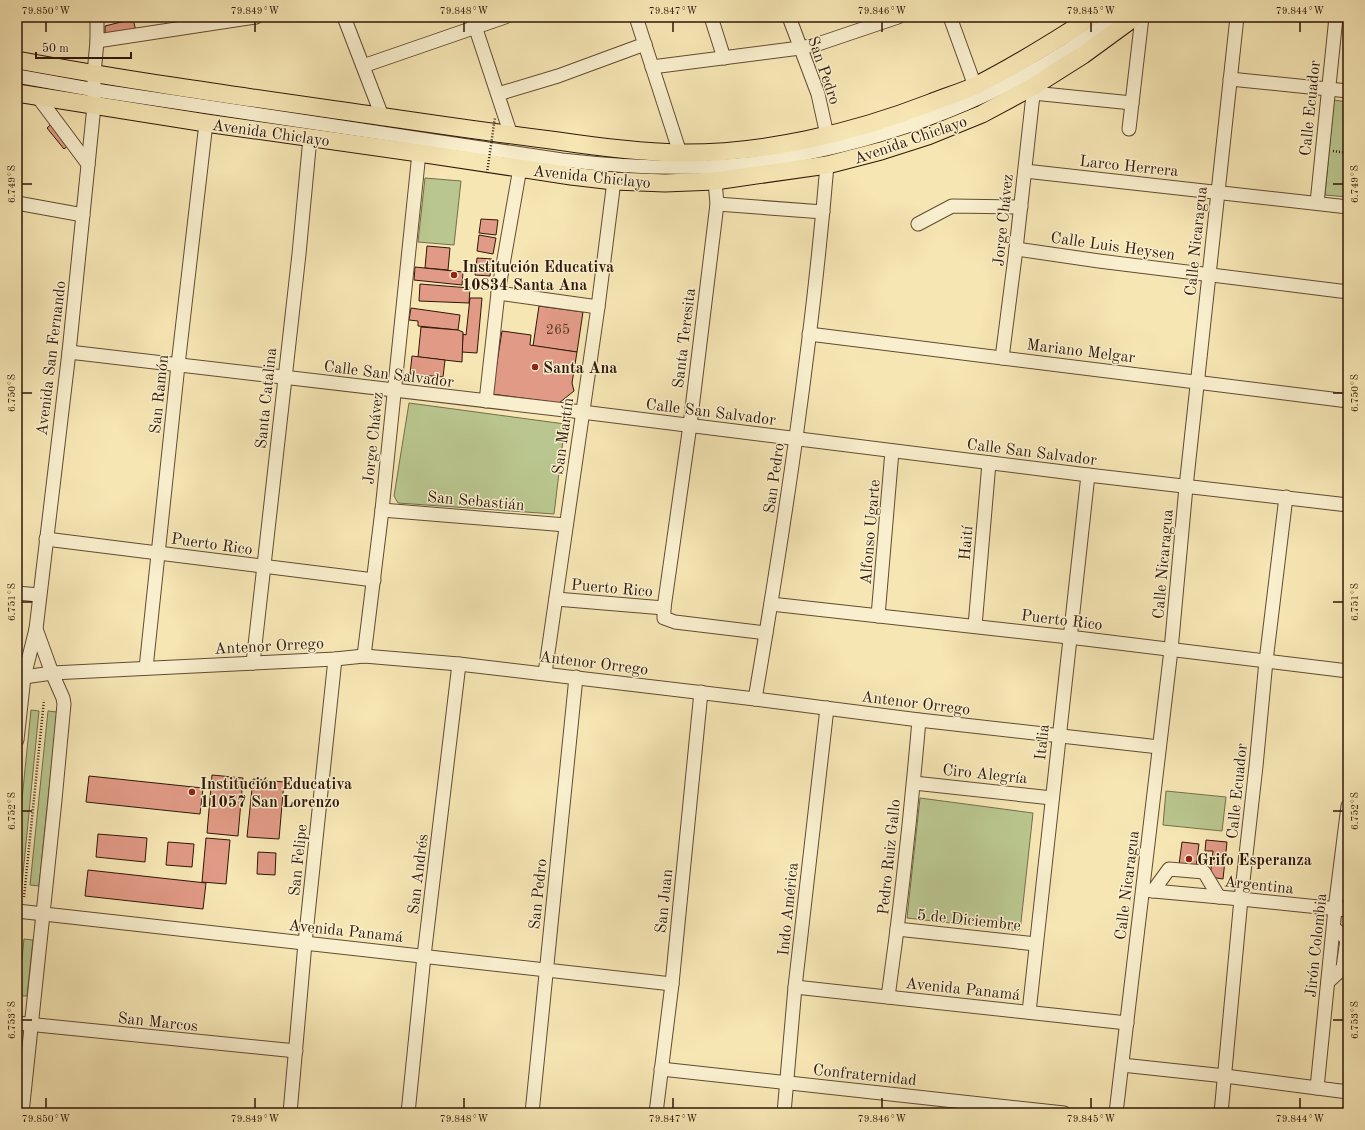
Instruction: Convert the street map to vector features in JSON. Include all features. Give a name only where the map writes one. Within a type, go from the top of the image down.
[{"type":"main road","name":"Avenida Chiclayo","points":[[17,93],[38,97],[94,90],[382,116],[625,150],[680,153],[724,152],[770,146],[827,135],[870,124],[912,110],[975,86],[1092,17]]},
{"type":"main road","name":"Avenida Chiclayo","points":[[17,60],[94,90],[206,124],[419,152],[571,176],[665,183],[715,181],[827,165],[881,151],[928,136],[982,114],[1034,89],[1083,56],[1135,17]]},
{"type":"street","name":"Avenida San Fernando","points":[[17,740],[24,676],[36,629],[69,352],[88,164],[97,41],[97,17]]},
{"type":"street","points":[[97,41],[228,19],[256,17]]},
{"type":"street","points":[[344,17],[382,116]]},
{"type":"street","points":[[363,66],[474,22],[505,17]]},
{"type":"street","points":[[636,17],[680,153]]},
{"type":"street","points":[[711,17],[724,58]]},
{"type":"street","name":"San Pedro","points":[[789,17],[818,94],[827,135]]},
{"type":"street","points":[[652,67],[800,48],[825,42],[898,17]]},
{"type":"street","points":[[950,17],[975,86]]},
{"type":"street","name":"Avenida Chiclayo","points":[[17,76],[94,90],[600,165],[636,168],[672,168],[739,165],[828,149],[909,126],[997,90],[1066,50],[1099,29],[1114,17]]},
{"type":"street","points":[[1129,129],[1142,17]]},
{"type":"street","name":"Calle Nicaragua","points":[[1116,1113],[1127,1023],[1148,891],[1159,747],[1171,650],[1186,487],[1237,17]]},
{"type":"street","name":"Calle Ecuador","points":[[1317,203],[1336,17]]},
{"type":"street","points":[[474,22],[511,135]]},
{"type":"street","points":[[498,94],[558,76],[645,44]]},
{"type":"street","points":[[1230,78],[1348,90]]},
{"type":"street","points":[[1034,89],[1132,103]]},
{"type":"street","name":"Jorge Chávez","points":[[1002,358],[1034,89]]},
{"type":"street","points":[[38,97],[88,164]]},
{"type":"street","name":"San Ramón","points":[[146,668],[178,365],[206,124]]},
{"type":"street","name":"Santa Catalina","points":[[254,663],[284,378],[299,254],[310,138]]},
{"type":"street","name":"Jorge Chávez","points":[[364,656],[382,510],[419,152]]},
{"type":"street","name":"San Pedro","points":[[755,699],[796,439],[810,334],[827,165]]},
{"type":"street","points":[[486,401],[498,293],[520,168]]},
{"type":"street","name":"Larco Herrera","points":[[1025,171],[1348,207]]},
{"type":"street","name":"San Martín","points":[[546,673],[598,307],[614,180]]},
{"type":"street","name":"Santa Teresita","points":[[664,613],[690,425],[717,204],[715,181]]},
{"type":"street","points":[[17,203],[83,215]]},
{"type":"street","points":[[717,204],[823,212]]},
{"type":"street","points":[[918,224],[952,206],[1021,207]]},
{"type":"street","name":"Calle Luis Heysen","points":[[1016,249],[1099,261],[1348,292]]},
{"type":"street","points":[[498,293],[598,307]]},
{"type":"street","name":"Mariano Melgar","points":[[810,334],[1348,401]]},
{"type":"street","name":"Calle San Salvador","points":[[69,352],[690,425],[1186,487],[1348,505]]},
{"type":"street","name":"Alfonso Ugarte","points":[[878,616],[892,450]]},
{"type":"street","name":"Haití","points":[[975,626],[990,463]]},
{"type":"street","name":"Italia","points":[[1029,1012],[1058,736],[1088,475]]},
{"type":"street","name":"Calle Ecuador","points":[[1221,1113],[1241,899],[1266,662],[1286,497]]},
{"type":"street","name":"San Sebastián","points":[[382,510],[566,525]]},
{"type":"street","name":"Puerto Rico","points":[[46,539],[374,580]]},
{"type":"street","points":[[17,593],[39,595]]},
{"type":"street","name":"Puerto Rico","points":[[556,599],[664,613],[676,622],[766,633]]},
{"type":"street","name":"Puerto Rico","points":[[771,604],[975,626],[1348,671]]},
{"type":"street","points":[[22,1113],[63,717],[63,698],[36,629]]},
{"type":"street","name":"Antenor Orrego","points":[[24,676],[52,673],[335,659],[364,656],[546,673],[919,720],[1159,747]]},
{"type":"street","name":"San Felipe","points":[[290,1113],[305,943],[335,659]]},
{"type":"street","name":"San Andrés","points":[[408,1113],[424,956],[459,664]]},
{"type":"street","name":"San Pedro","points":[[532,1113],[576,677]]},
{"type":"street","name":"San Juan","points":[[656,1113],[672,984],[701,692]]},
{"type":"street","name":"Indo América","points":[[784,1113],[796,987],[827,708]]},
{"type":"street","name":"Pedro Ruiz Gallo","points":[[888,997],[898,929],[914,783],[919,720]]},
{"type":"street","name":"Ciro Alegría","points":[[914,783],[1052,798]]},
{"type":"street","name":"Jirón Colombia","points":[[1317,1088],[1334,928],[1342,909],[1348,806]]},
{"type":"street","points":[[1148,891],[1169,869],[1204,872],[1219,897]]},
{"type":"street","name":"Argentina","points":[[1148,891],[1342,909]]},
{"type":"street","name":"Avenida Panamá","points":[[17,911],[672,984]]},
{"type":"street","name":"5 de Diciembre","points":[[898,929],[1036,944]]},
{"type":"street","name":"Avenida Panamá","points":[[796,987],[1127,1023]]},
{"type":"street","name":"San Marcos","points":[[17,1023],[296,1052]]},
{"type":"street","points":[[1122,1065],[1225,1076],[1348,1092]]},
{"type":"street","name":"Confraternidad","points":[[662,1070],[1064,1113]]},
{"type":"path","points":[[487,173],[495,117]]},
{"type":"path","points":[[1332,151],[1348,153]]},
{"type":"path","points":[[24,897],[44,700]]},
{"type":"path","points":[[17,964],[21,928]]},
{"type":"green space","points":[[1334,100],[1348,102],[1348,197],[1325,195]]},
{"type":"green space","points":[[425,178],[461,181],[454,245],[418,242]]},
{"type":"green space","points":[[409,403],[565,424],[554,514],[398,503],[394,496]]},
{"type":"green space","points":[[31,710],[39,711],[22,884],[17,883],[17,849]]},
{"type":"green space","points":[[48,711],[57,712],[39,886],[30,885]]},
{"type":"green space","points":[[1166,791],[1226,797],[1222,831],[1163,825]]},
{"type":"green space","points":[[920,798],[1033,813],[1020,931],[907,918]]},
{"type":"green space","points":[[24,939],[33,940],[27,996],[18,996]]},
{"type":"building","points":[[133,19],[136,31],[105,36],[105,26]]},
{"type":"building","points":[[57,119],[74,141],[64,149],[47,128]]},
{"type":"building","points":[[481,219],[498,220],[496,235],[479,233]]},
{"type":"building","points":[[479,235],[496,238],[493,254],[477,251]]},
{"type":"building","points":[[427,246],[450,248],[448,270],[425,268]]},
{"type":"building","points":[[477,258],[492,259],[490,276],[475,275]]},
{"type":"building","points":[[415,267],[463,272],[462,285],[414,280]]},
{"type":"building","points":[[420,284],[470,288],[469,303],[419,301]]},
{"type":"building","points":[[470,298],[482,298],[477,353],[462,352],[463,334],[466,335]]},
{"type":"building","name":"Santa Ana","points":[[539,306],[583,312],[577,352],[533,346]]},
{"type":"building","points":[[411,308],[460,315],[458,330],[418,326],[418,321],[409,320]]},
{"type":"building","points":[[421,327],[458,330],[463,332],[462,362],[418,357]]},
{"type":"building","name":"Santa Ana","points":[[502,331],[531,335],[530,345],[577,352],[572,383],[574,391],[559,403],[492,394]]},
{"type":"building","points":[[412,356],[445,360],[443,377],[410,374]]},
{"type":"building","points":[[212,775],[243,778],[238,836],[207,833]]},
{"type":"building","points":[[89,776],[203,788],[200,814],[86,802]]},
{"type":"building","points":[[253,779],[284,782],[279,839],[247,837]]},
{"type":"building","points":[[98,834],[147,838],[145,862],[96,857]]},
{"type":"building","points":[[206,838],[230,840],[226,884],[202,882]]},
{"type":"building","points":[[1206,840],[1227,842],[1223,879],[1210,877],[1213,851],[1205,851]]},
{"type":"building","points":[[168,842],[194,844],[192,867],[166,865]]},
{"type":"building","points":[[1182,842],[1199,844],[1195,874],[1178,872]]},
{"type":"building","points":[[258,852],[276,853],[275,875],[257,874]]},
{"type":"building","points":[[88,870],[206,883],[203,909],[85,896]]},
{"type":"place","name":"Institución Educativa 10834 Santa Ana","points":[[454,275]]},
{"type":"place","name":"Santa Ana","points":[[535,367]]},
{"type":"place","name":"Institución Educativa 11057 San Lorenzo","points":[[192,792]]},
{"type":"place","name":"Grifo Esperanza","points":[[1189,859]]}]
